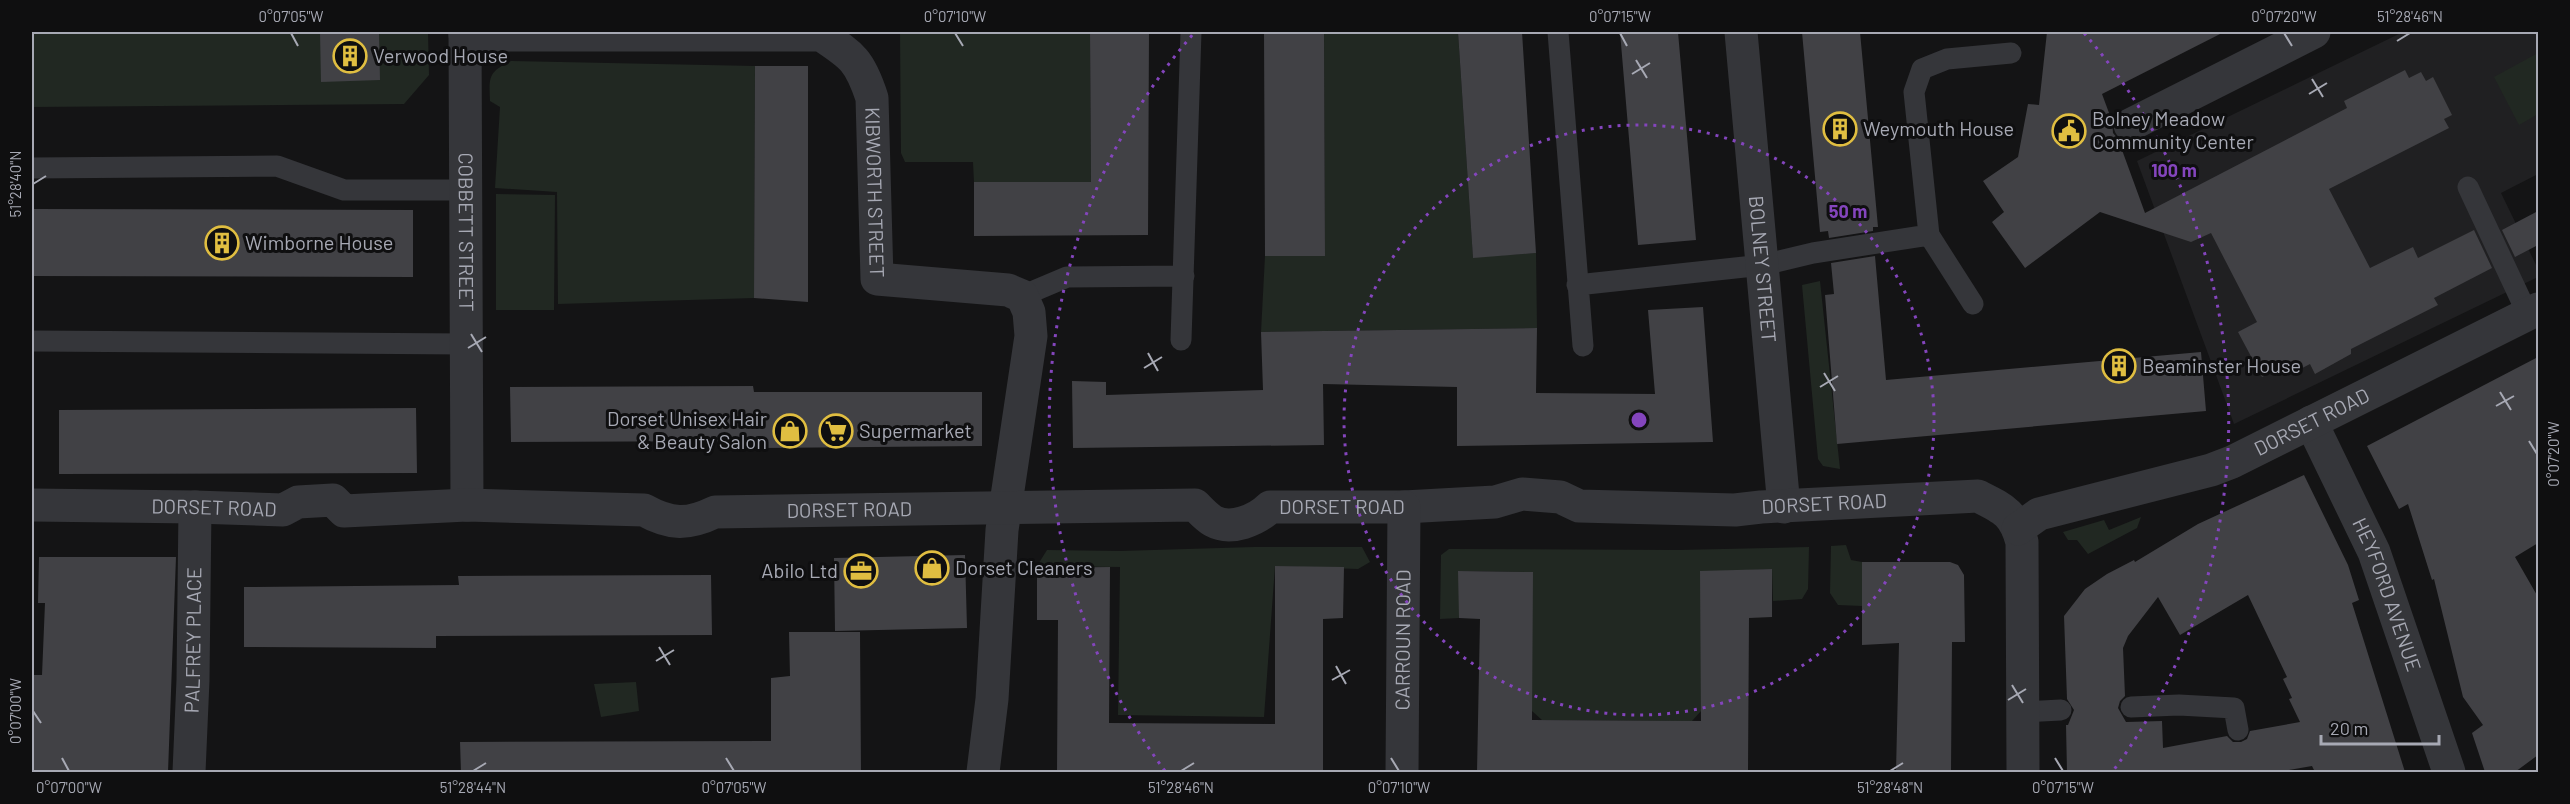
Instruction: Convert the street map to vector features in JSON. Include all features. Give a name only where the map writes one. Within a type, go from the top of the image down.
[{"type":"street","name":"BOLNEY STREET","points":[[1741,32],[1784,507]]},
{"type":"street","points":[[2130,125],[2314,32]]},
{"type":"street","name":"COBBETT STREET","points":[[465,33],[467,505]]},
{"type":"street","name":"KIBWORTH STREET","points":[[465,33],[821,35],[851,54],[864,73],[872,98],[877,279],[1008,290],[1022,296]]},
{"type":"street","points":[[983,772],[992,699],[1002,530],[1031,336],[1029,312],[1022,296]]},
{"type":"street","name":"DORSET ROAD","points":[[32,506],[283,510],[298,502],[333,500],[344,511],[467,505],[644,510],[658,518],[673,522],[697,521],[715,512],[1195,505],[1214,522],[1247,523],[1270,507],[1404,507],[1495,502],[1521,494],[1560,497],[1579,506],[1735,510],[1978,496],[2006,510],[2018,529],[2039,514],[2211,470],[2232,462],[2533,312]]},
{"type":"street","name":"HEYFORD AVENUE","points":[[2311,422],[2374,552],[2449,772]]},
{"type":"street","name":"PALFREY PLACE","points":[[189,772],[193,680],[195,507]]},
{"type":"street","name":"CARROUN ROAD","points":[[1402,772],[1404,507]]},
{"type":"street","points":[[2018,529],[2023,555],[2023,772]]},
{"type":"lane","points":[[1181,340],[1191,32]]},
{"type":"lane","points":[[1558,32],[1583,346]]},
{"type":"lane","points":[[1973,304],[1929,235],[1914,92],[1922,69],[1947,59],[2011,54]]},
{"type":"lane","points":[[32,168],[277,166],[344,190],[466,190]]},
{"type":"lane","points":[[2468,187],[2533,312]]},
{"type":"lane","points":[[1577,285],[1763,265],[1813,253],[1929,235]]},
{"type":"lane","points":[[1022,296],[1067,277],[1184,276]]},
{"type":"lane","points":[[32,341],[466,345]]},
{"type":"lane","points":[[2131,707],[2179,705],[2234,708],[2238,730]]},
{"type":"lane","points":[[2022,711],[2061,710]]},
{"type":"shaded area","points":[[32,32],[428,32],[429,75],[404,104],[32,107]]},
{"type":"shaded area","points":[[900,32],[1090,32],[1091,182],[974,182],[973,162],[905,162],[901,153]]},
{"type":"shaded area","points":[[1324,32],[1458,32],[1473,257],[1536,253],[1537,328],[1261,332],[1265,256],[1325,256]]},
{"type":"shaded area","points":[[2403,32],[2538,32],[2538,174],[2501,193],[2538,269],[2538,277],[2234,424],[2137,161]]},
{"type":"shaded area","points":[[2538,53],[2538,114],[2519,125],[2494,77]]},
{"type":"shaded area","points":[[511,61],[755,66],[754,298],[558,304],[557,192],[495,188],[500,107],[490,101],[490,81],[494,72]]},
{"type":"shaded area","points":[[496,194],[555,195],[554,310],[496,310]]},
{"type":"shaded area","points":[[1820,281],[1840,469],[1823,466],[1818,459],[1802,285]]},
{"type":"shaded area","points":[[2141,517],[2137,528],[2088,554],[2077,540],[2068,540],[2063,532],[2104,520],[2109,530]]},
{"type":"shaded area","points":[[1846,545],[1851,560],[1862,562],[1862,606],[1838,605],[1830,593],[1831,546]]},
{"type":"shaded area","points":[[1362,547],[1370,562],[1358,569],[1275,566],[1264,717],[1118,715],[1120,567],[1037,566],[1047,550],[1120,551]]},
{"type":"shaded area","points":[[1809,547],[1808,589],[1802,599],[1773,601],[1772,569],[1701,572],[1701,711],[1692,721],[1542,720],[1532,711],[1532,572],[1459,571],[1459,618],[1440,619],[1441,555],[1449,549],[1679,550]]},
{"type":"shaded area","points":[[636,682],[639,711],[601,717],[594,684]]},
{"type":"building","name":"Verwood House","points":[[320,32],[379,32],[380,80],[321,82]]},
{"type":"building","points":[[1090,32],[1149,32],[1148,235],[974,236],[974,182],[1091,182]]},
{"type":"building","points":[[1264,32],[1324,32],[1325,256],[1265,256]]},
{"type":"building","points":[[1458,32],[1522,32],[1536,253],[1473,258]]},
{"type":"building","points":[[1620,32],[1678,32],[1696,240],[1638,245]]},
{"type":"building","name":"Weymouth House","points":[[1802,32],[1860,32],[1878,227],[1873,227],[1873,231],[1829,238],[1828,231],[1820,232]]},
{"type":"building","points":[[2047,32],[2224,32],[2102,94],[2112,121],[2113,133],[2118,139],[2145,213],[2347,108],[2344,101],[2405,70],[2409,78],[2421,72],[2426,81],[2433,77],[2452,115],[2444,119],[2449,128],[2329,189],[2370,268],[2413,247],[2418,258],[2474,230],[2492,268],[2434,298],[2438,305],[2351,349],[2351,354],[2315,374],[2310,364],[2287,376],[2282,367],[2262,377],[2238,332],[2257,322],[2211,233],[2191,242],[2100,212],[2025,268],[1992,222],[2004,212],[1983,181],[2018,157],[2028,104],[2039,105]]},
{"type":"building","points":[[755,66],[808,66],[808,302],[754,298]]},
{"type":"building","name":"Wimborne House","points":[[32,209],[413,210],[413,277],[32,276]]},
{"type":"building","points":[[2538,211],[2538,245],[2515,257],[2502,230]]},
{"type":"building","name":"Beaminster House","points":[[1875,256],[1886,380],[2201,352],[2206,411],[1837,444],[1825,295],[1834,294],[1831,263]]},
{"type":"building","points":[[1703,307],[1713,442],[1457,446],[1457,387],[1323,384],[1324,445],[1073,448],[1072,381],[1106,382],[1106,395],[1263,390],[1261,332],[1537,328],[1536,393],[1655,394],[1648,310]]},
{"type":"building","points":[[2538,357],[2538,543],[2515,557],[2538,597],[2538,755],[2515,772],[2485,772],[2472,733],[2483,725],[2463,697],[2434,579],[2432,580],[2408,504],[2399,509],[2367,446]]},
{"type":"building","points":[[753,386],[754,392],[982,392],[982,446],[754,448],[754,441],[511,442],[510,387]]},
{"type":"building","points":[[416,408],[417,473],[59,474],[59,410]]},
{"type":"building","points":[[2304,475],[2348,565],[2359,600],[2352,603],[2405,772],[2315,772],[2312,766],[2278,772],[2067,772],[2066,725],[2074,710],[2067,699],[2064,616],[2085,589],[2107,574],[2134,560],[2135,562],[2198,524]],"holes":[[[2248,595],[2287,677],[2283,679],[2300,722],[2250,731],[2247,739],[2241,742],[2233,742],[2227,736],[2163,748],[2162,721],[2126,722],[2118,708],[2125,696],[2123,648],[2128,636],[2158,597],[2180,635]]]},
{"type":"building","points":[[965,555],[967,628],[835,631],[834,558]]},
{"type":"building","points":[[39,557],[176,557],[168,772],[32,772],[32,675],[42,675],[45,603],[38,603]]},
{"type":"building","points":[[1862,562],[1950,562],[1958,565],[1964,575],[1965,642],[1952,642],[1951,772],[1896,772],[1899,643],[1862,645]]},
{"type":"building","points":[[1275,566],[1344,567],[1343,618],[1323,619],[1323,772],[1057,772],[1058,620],[1037,620],[1037,568],[1110,567],[1109,723],[1275,724]]},
{"type":"building","points":[[1772,569],[1772,617],[1749,618],[1748,771],[1477,772],[1480,619],[1459,618],[1458,571],[1533,572],[1532,720],[1701,721],[1700,571]]},
{"type":"building","points":[[711,575],[712,635],[436,636],[436,648],[244,647],[244,587],[459,585],[458,576]]},
{"type":"building","points":[[789,632],[860,632],[861,772],[461,772],[460,742],[771,741],[771,678],[790,676]]},
{"type":"place","name":"Verwood House","points":[[350,56]]},
{"type":"place","name":"Weymouth House","points":[[1840,129]]},
{"type":"place","name":"Bolney Meadow Community Center","points":[[2069,131]]},
{"type":"place","name":"Wimborne House","points":[[222,243]]},
{"type":"place","name":"Beaminster House","points":[[2119,366]]},
{"type":"place","name":"Dorset Unisex Hair & Beauty Salon","points":[[790,431]]},
{"type":"place","name":"Supermarket","points":[[836,431]]},
{"type":"place","name":"Dorset Cleaners","points":[[932,568]]},
{"type":"place","name":"Abilo Ltd","points":[[861,571]]}]
